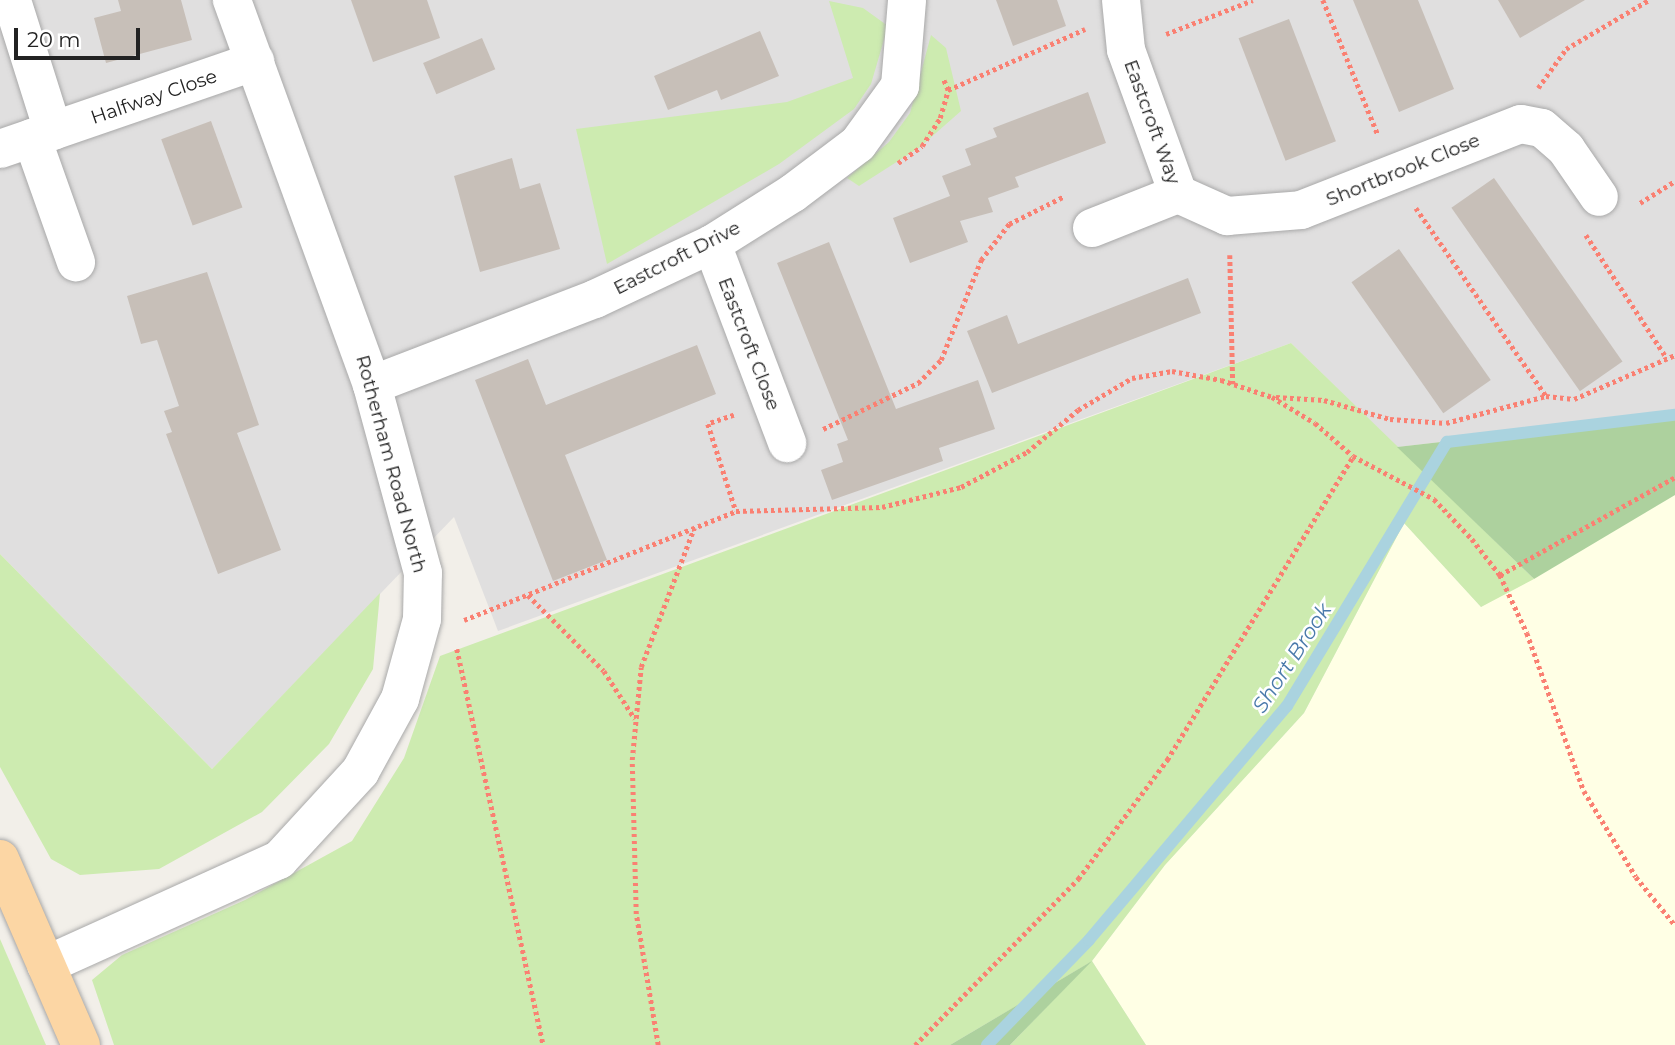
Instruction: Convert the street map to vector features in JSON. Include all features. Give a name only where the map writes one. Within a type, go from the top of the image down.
[{"type":"main road","points":[[0,859],[81,1045]]},
{"type":"street","name":"Rotherham Road North","points":[[46,965],[279,860],[360,772],[400,699],[437,622],[372,385],[232,0]]},
{"type":"street","name":"Eastcroft Drive","points":[[372,385],[595,299],[712,244],[858,144],[900,86],[907,0]]},
{"type":"street","points":[[14,6],[28,139],[76,262]]},
{"type":"street","name":"Eastcroft Way","points":[[1092,228],[1178,194],[1124,22]]},
{"type":"street","name":"Halfway Close","points":[[28,139],[255,61]]},
{"type":"street","name":"Shortbrook Close","points":[[1178,194],[1227,216],[1301,210],[1395,176],[1500,130],[1521,124],[1542,128]]},
{"type":"street","points":[[1542,128],[1566,149],[1599,197]]},
{"type":"street","name":"Eastcroft Close","points":[[712,244],[787,443]]},
{"type":"path","points":[[948,90],[1124,22],[1253,0]]},
{"type":"path","points":[[1323,0],[1395,176],[1546,396]]},
{"type":"path","points":[[1542,128],[1538,81],[1566,49],[1649,0]]},
{"type":"path","points":[[787,443],[875,408],[918,383],[941,360],[981,260],[1009,225],[1077,194],[1092,228]]},
{"type":"path","points":[[1599,197],[1572,214],[1666,356]]},
{"type":"path","points":[[1227,216],[1233,384]]},
{"type":"path","points":[[543,1045],[437,622],[527,594],[736,511],[882,507],[961,487],[1027,452],[1078,410],[1132,378],[1172,371],[1233,384],[1272,397],[1324,400],[1390,419],[1446,423],[1546,396],[1584,395],[1666,356],[1675,355]]},
{"type":"path","points":[[1272,397],[1353,456],[1434,499],[1500,575],[1584,792],[1636,877],[1675,925]]},
{"type":"path","points":[[736,511],[708,424],[772,402]]},
{"type":"path","points":[[915,1045],[1078,879],[1167,760],[1353,456]]},
{"type":"path","points":[[1500,575],[1675,477]]},
{"type":"path","points":[[658,1045],[636,915],[635,719],[640,667],[695,527]]},
{"type":"path","points":[[527,594],[604,671],[635,719]]},
{"type":"shaded area","points":[[0,0],[1675,0],[1675,415],[1397,447],[1291,343],[498,631],[454,517],[212,769],[0,554]]},
{"type":"shaded area","points":[[1675,495],[1675,1045],[1146,1045],[1092,961],[1165,865],[1304,713],[1404,523],[1481,607]]},
{"type":"green space","points":[[829,1],[863,8],[888,26],[871,84],[854,109],[779,164],[607,264],[576,129],[787,102],[853,78]]},
{"type":"green space","points":[[931,35],[946,48],[961,111],[920,147],[859,186],[847,178],[889,142],[910,113]]},
{"type":"green space","points":[[1291,343],[1534,579],[1481,607],[1404,523],[1304,713],[1165,865],[1092,961],[1146,1045],[1010,1045],[1089,963],[950,1045],[114,1045],[92,980],[122,955],[245,900],[352,841],[404,758],[440,656]]},
{"type":"green space","points":[[1675,415],[1675,495],[1534,579],[1397,447]]},
{"type":"green space","points":[[0,554],[212,769],[380,593],[373,669],[329,744],[262,812],[159,869],[80,875],[51,859],[0,767]]},
{"type":"green space","points":[[0,939],[46,1045],[0,1045]]},
{"type":"green space","points":[[1092,961],[1010,1045],[950,1045]]},
{"type":"building","points":[[118,0],[181,0],[192,40],[106,63],[94,18],[121,11]]},
{"type":"building","points":[[351,0],[427,0],[440,38],[373,62]]},
{"type":"building","points":[[996,0],[1057,0],[1066,26],[1013,46]]},
{"type":"building","points":[[1353,0],[1418,0],[1454,89],[1399,112]]},
{"type":"building","points":[[1498,0],[1585,0],[1520,38]]},
{"type":"building","points":[[1289,19],[1336,141],[1286,161],[1239,38]]},
{"type":"building","points":[[760,31],[779,76],[721,100],[717,90],[668,110],[654,76]]},
{"type":"building","points":[[482,38],[495,69],[436,94],[423,63]]},
{"type":"building","points":[[1088,92],[1106,143],[1015,177],[1019,187],[988,198],[993,212],[960,221],[968,242],[910,263],[893,218],[950,196],[942,176],[971,165],[965,149],[997,137],[993,128]]},
{"type":"building","points":[[211,121],[242,207],[193,226],[161,139]]},
{"type":"building","points":[[512,158],[520,189],[540,183],[560,249],[480,272],[454,176]]},
{"type":"building","points":[[1494,178],[1622,361],[1580,391],[1451,208]]},
{"type":"building","points":[[829,242],[896,409],[978,380],[995,429],[939,448],[943,461],[832,500],[821,470],[843,462],[837,444],[848,440],[777,263]]},
{"type":"building","points":[[1399,249],[1491,380],[1443,413],[1351,282]]},
{"type":"building","points":[[207,272],[259,425],[237,433],[281,550],[218,574],[166,434],[172,432],[164,411],[179,406],[157,340],[141,344],[127,296]]},
{"type":"building","points":[[1188,278],[1201,313],[992,393],[967,331],[1007,315],[1018,344]]},
{"type":"building","points":[[697,345],[716,394],[565,455],[607,560],[553,581],[475,380],[528,359],[546,405]]},
{"type":"waterway","name":"Short Brook","points":[[987,1045],[1089,940],[1287,706],[1447,442],[1675,415]]}]
